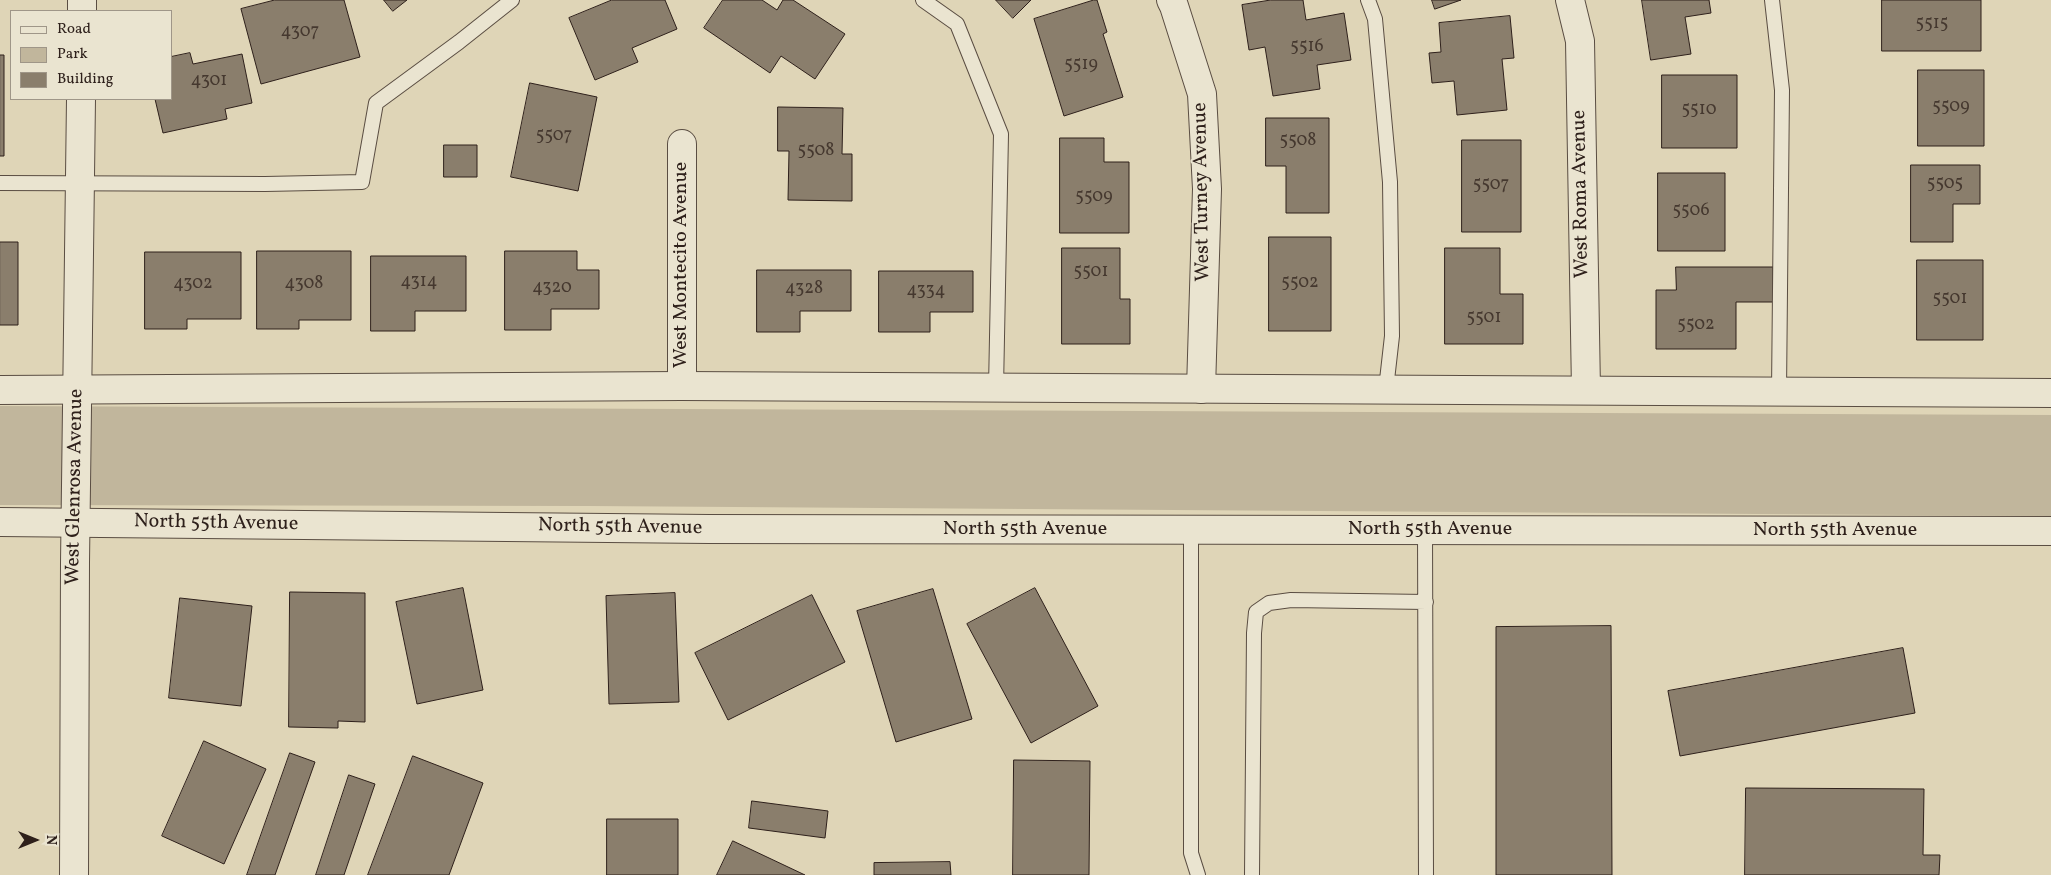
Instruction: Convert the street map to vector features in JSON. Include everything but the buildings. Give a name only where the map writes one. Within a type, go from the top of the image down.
[{"type":"street","name":"West Turney Avenue","points":[[1171,0],[1202,94],[1207,188],[1201,389]]},
{"type":"street","name":"West Roma Avenue","points":[[1570,0],[1580,41],[1586,390]]},
{"type":"street","name":"West Glenrosa Avenue","points":[[74,875],[81,100]]},
{"type":"street","name":"West Montecito Avenue","points":[[682,144],[682,386]]},
{"type":"street","points":[[0,390],[682,386],[2051,392]]},
{"type":"street","name":"North 55th Avenue","points":[[0,522],[709,529],[2051,531]]},
{"type":"lane","points":[[0,183],[265,184],[362,182],[376,103],[512,0]]},
{"type":"lane","points":[[923,0],[957,24],[1001,134],[996,388]]},
{"type":"lane","points":[[1368,0],[1375,19],[1390,182],[1392,336],[1386,389]]},
{"type":"lane","points":[[1772,0],[1782,90],[1778,391]]},
{"type":"lane","points":[[1191,530],[1191,853],[1198,875]]},
{"type":"lane","points":[[1425,530],[1426,875]]},
{"type":"lane","points":[[1252,875],[1254,634],[1256,612],[1269,603],[1292,600],[1426,602]]},
{"type":"green space","points":[[0,406],[2051,415],[2051,516],[589,506],[0,505]]}]
